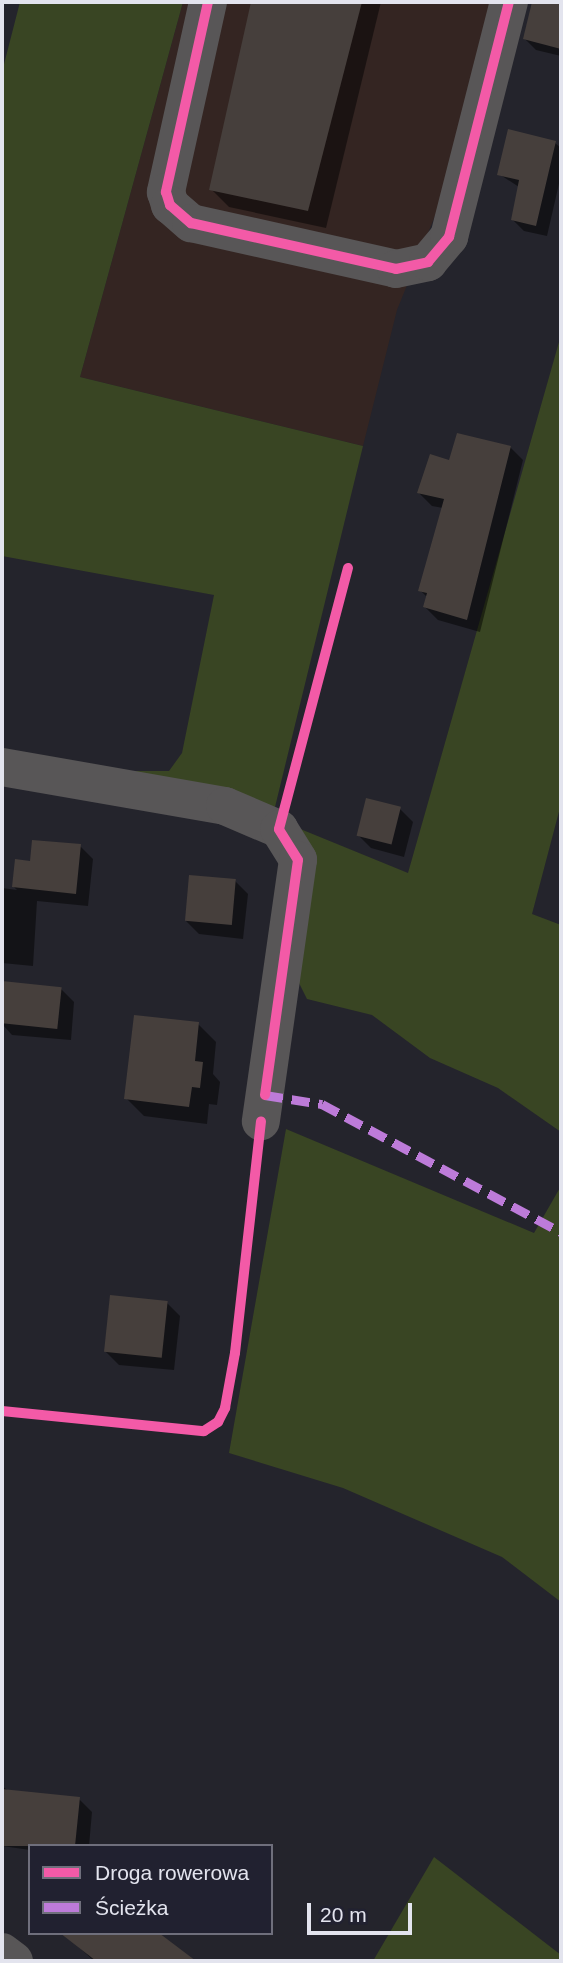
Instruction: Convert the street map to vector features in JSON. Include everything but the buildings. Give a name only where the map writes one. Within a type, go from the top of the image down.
[{"type":"street","points":[[208,2],[166,192],[170,205],[191,223],[396,269],[428,262],[449,237],[509,2]]},
{"type":"street","points":[[2,767],[225,806],[279,829],[298,860],[261,1121]]},
{"type":"street","points":[[2,1951],[14,1961]]},
{"type":"shaded area","points":[[183,2],[496,2],[455,166],[397,310],[363,446],[80,377]]},
{"type":"green space","points":[[20,2],[183,2],[80,377],[363,446],[275,807],[133,771],[169,771],[182,753],[214,595],[2,556],[2,72]]},
{"type":"green space","points":[[561,335],[561,804],[532,914],[561,925],[561,1132],[498,1088],[430,1058],[372,1015],[307,999],[299,983],[293,826],[408,873]]},
{"type":"green space","points":[[286,1129],[534,1233],[561,1186],[561,1602],[502,1557],[343,1488],[229,1453]]},
{"type":"green space","points":[[434,1857],[561,1955],[561,1961],[373,1961]]},
{"type":"marked path","points":[[265,1095],[322,1104],[561,1232]]},
{"type":"cycle path","points":[[208,2],[166,192],[170,205],[191,223],[396,269],[428,262],[449,237],[509,2]]},
{"type":"cycle path","points":[[265,1095],[298,860],[279,829],[348,568]]},
{"type":"cycle path","points":[[2,1411],[204,1431],[218,1422],[225,1408],[235,1353],[261,1121]]}]
